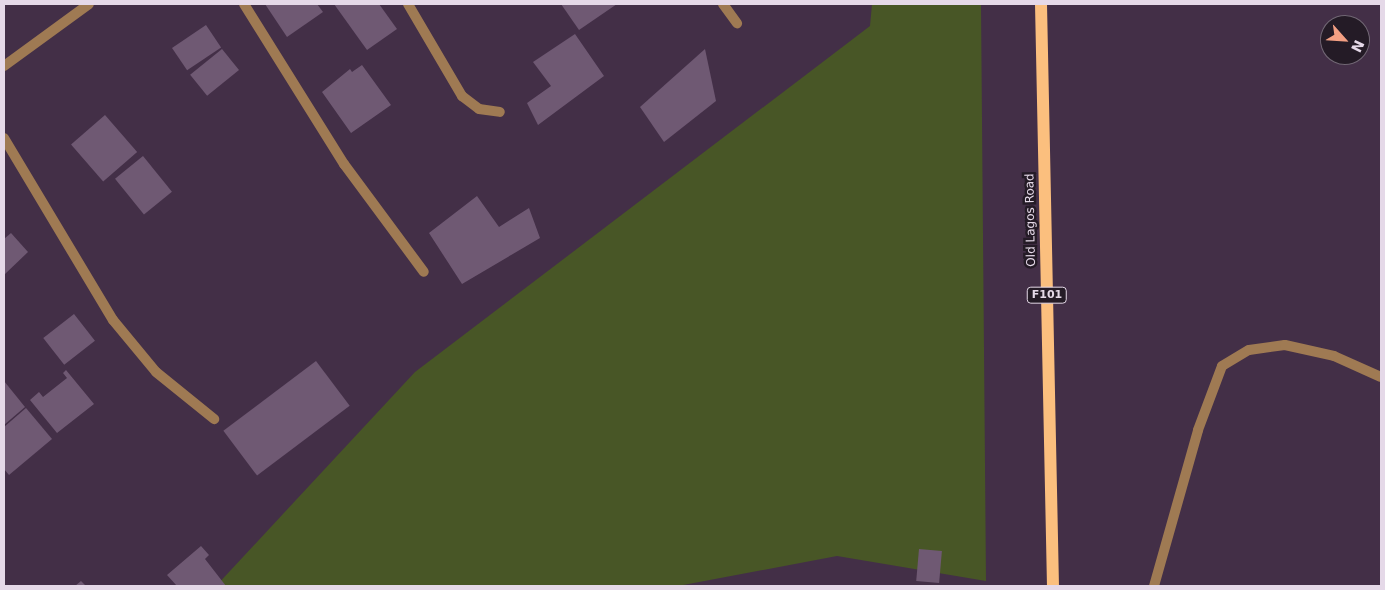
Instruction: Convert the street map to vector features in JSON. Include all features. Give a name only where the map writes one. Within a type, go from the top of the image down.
[{"type":"main road","name":"Old Lagos Road","points":[[1041,4],[1053,586]]},
{"type":"street","points":[[4,66],[89,4]]},
{"type":"street","points":[[244,4],[344,164],[424,272]]},
{"type":"street","points":[[408,4],[462,96],[480,109],[500,112]]},
{"type":"street","points":[[723,4],[737,23]]},
{"type":"street","points":[[4,138],[113,320],[156,372],[214,419]]},
{"type":"street","points":[[1154,586],[1198,430],[1222,366],[1249,350],[1285,345],[1334,356],[1381,377]]},
{"type":"green space","points":[[872,4],[981,4],[986,581],[837,556],[678,586],[216,586],[415,372],[870,26]]},
{"type":"building","points":[[265,4],[317,4],[323,12],[287,37]]},
{"type":"building","points":[[334,4],[379,4],[397,29],[367,50]]},
{"type":"building","points":[[561,4],[617,4],[579,30]]},
{"type":"building","points":[[206,25],[221,47],[187,70],[172,48]]},
{"type":"building","points":[[575,34],[604,76],[538,125],[527,103],[551,86],[533,62]]},
{"type":"building","points":[[222,49],[239,70],[207,96],[190,75]]},
{"type":"building","points":[[705,49],[716,101],[664,142],[640,107]]},
{"type":"building","points":[[362,65],[391,105],[351,133],[322,92],[350,69],[352,72]]},
{"type":"building","points":[[105,115],[137,152],[103,182],[71,145]]},
{"type":"building","points":[[143,156],[172,192],[144,214],[115,179]]},
{"type":"building","points":[[477,196],[499,227],[529,208],[540,238],[462,284],[429,233]]},
{"type":"building","points":[[11,233],[28,252],[4,275],[4,239]]},
{"type":"building","points":[[74,314],[95,341],[64,365],[43,338]]},
{"type":"building","points":[[316,361],[350,406],[257,476],[223,431]]},
{"type":"building","points":[[66,370],[94,404],[57,433],[30,400],[39,392],[43,397],[67,378],[63,373]]},
{"type":"building","points":[[4,381],[25,407],[4,425]]},
{"type":"building","points":[[26,408],[52,439],[9,475],[4,469],[4,427]]},
{"type":"building","points":[[201,546],[209,555],[205,559],[226,586],[177,586],[167,575]]},
{"type":"building","points":[[919,549],[942,551],[939,583],[916,581]]},
{"type":"building","points":[[81,581],[86,586],[75,586]]}]
